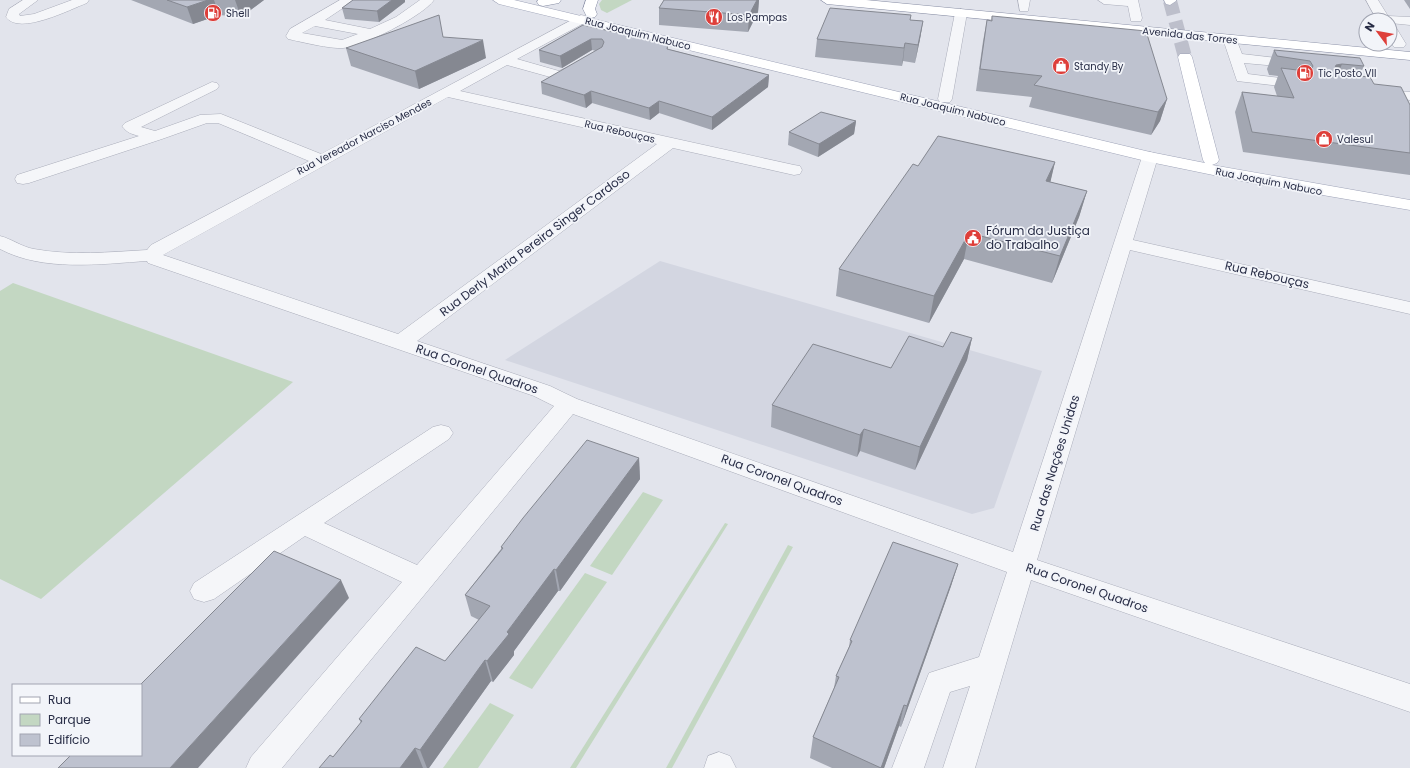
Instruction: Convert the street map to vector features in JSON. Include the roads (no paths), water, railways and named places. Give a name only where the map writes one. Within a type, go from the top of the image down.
[{"type":"main road","name":"Rua Joaquim Nabuco","points":[[499,0],[541,2],[588,11],[945,99],[1252,178],[1410,205]]},
{"type":"main road","name":"Avenida das Torres","points":[[827,0],[1358,52]]},
{"type":"main road","name":"Avenida das Torres","points":[[947,0],[1024,4],[1136,18],[1358,52]]},
{"type":"main road","name":"Rua Joaquim Nabuco","points":[[588,11],[1152,152],[1211,160],[1410,194]]},
{"type":"main road","name":"Avenida das Torres","points":[[1360,52],[1410,56]]},
{"type":"main road","points":[[1185,57],[1211,160]]},
{"type":"street","points":[[32,0],[13,12],[12,17],[14,20],[26,21],[83,0]]},
{"type":"street","points":[[349,0],[311,21],[295,32],[293,36],[342,44],[373,34],[401,20],[428,0]]},
{"type":"street","points":[[1104,0],[1134,3],[1136,18]]},
{"type":"street","points":[[1372,0],[1379,12]]},
{"type":"street","name":"Rua Vereador Narciso Mendes","points":[[154,257],[158,249],[445,92],[497,60],[588,11]]},
{"type":"street","points":[[945,99],[961,13]]},
{"type":"street","points":[[311,21],[373,34]]},
{"type":"street","points":[[1398,22],[1410,21]]},
{"type":"street","points":[[1230,39],[1242,78],[1296,84]]},
{"type":"street","points":[[1236,58],[1312,66]]},
{"type":"street","points":[[497,60],[561,76],[591,59]]},
{"type":"street","points":[[156,136],[135,130],[130,126],[136,121],[212,86]]},
{"type":"street","points":[[1363,91],[1410,96]]},
{"type":"street","name":"Rua Rebouças","points":[[445,92],[794,170]]},
{"type":"street","points":[[23,178],[156,136],[205,118],[213,117],[319,160]]},
{"type":"street","name":"Rua Derly Maria Pereira Singer Cardoso","points":[[400,343],[670,142]]},
{"type":"street","name":"Rua das Nações Unidas","points":[[959,768],[1152,152]]},
{"type":"street","points":[[0,242],[26,254],[83,258],[154,257]]},
{"type":"street","name":"Rua Rebouças","points":[[1124,243],[1410,308]]},
{"type":"street","name":"Rua Coronel Quadros","points":[[154,257],[542,391],[569,404],[1022,566],[1410,698]]},
{"type":"street","points":[[262,768],[569,404]]},
{"type":"street","points":[[204,591],[441,433]]},
{"type":"street","points":[[304,524],[318,532],[422,578]]},
{"type":"street","points":[[908,768],[939,682],[991,667]]},
{"type":"tunnel","points":[[1170,1],[1185,57]]},
{"type":"place","name":"Shell","points":[[213,13]]},
{"type":"place","name":"Los Pampas","points":[[714,17]]},
{"type":"place","name":"Standy By","points":[[1061,66]]},
{"type":"place","name":"Tic Posto VII","points":[[1305,73]]},
{"type":"place","name":"Valesul","points":[[1324,139]]},
{"type":"place","name":"Fórum da Justiça do Trabalho","points":[[973,238]]}]
